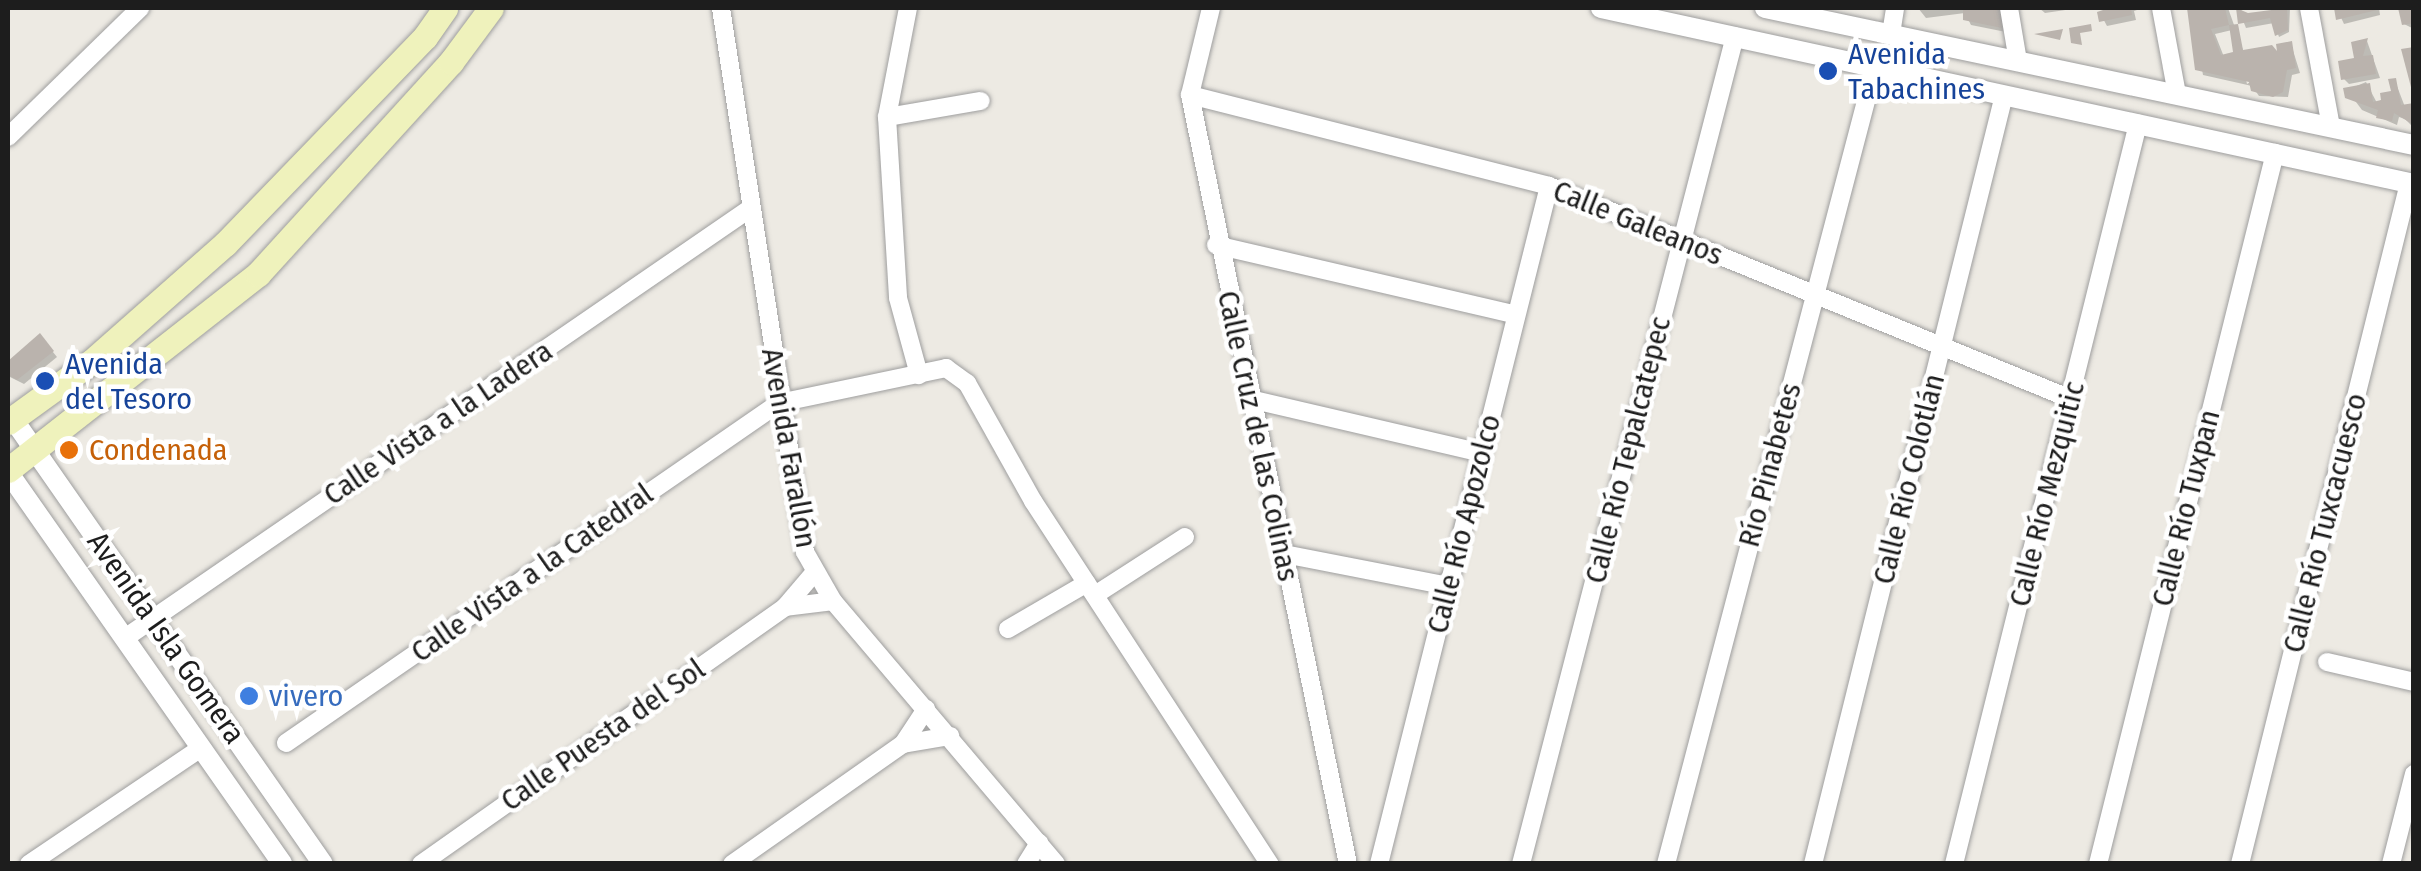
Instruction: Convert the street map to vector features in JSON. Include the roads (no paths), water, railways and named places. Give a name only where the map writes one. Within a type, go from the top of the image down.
[{"type":"main road","points":[[9,418],[91,362],[225,244],[425,38],[445,8]]},
{"type":"main road","points":[[8,471],[258,274],[450,62],[492,8]]},
{"type":"street","points":[[8,137],[140,8]]},
{"type":"street","name":"Avenida Farallón","points":[[721,8],[779,403],[814,574],[1056,864]]},
{"type":"street","points":[[908,8],[887,116],[898,298],[919,375]]},
{"type":"street","name":"Calle Cruz de las Colinas","points":[[1210,8],[1190,96],[1216,245],[1348,864]]},
{"type":"street","points":[[1601,8],[2412,184]]},
{"type":"street","points":[[1765,8],[2414,145]]},
{"type":"street","points":[[1891,34],[1895,8]]},
{"type":"street","points":[[2009,8],[2018,61]]},
{"type":"street","points":[[2161,8],[2177,94]]},
{"type":"street","points":[[2309,8],[2331,127]]},
{"type":"street","name":"Calle Río Tepalcatepec","points":[[1522,864],[1735,36]]},
{"type":"street","name":"Río Pinabetes","points":[[1666,864],[1874,67]]},
{"type":"street","name":"Calle Río Colotlán","points":[[1813,864],[2004,95]]},
{"type":"street","name":"Calle Galeanos","points":[[1190,96],[1549,186],[2071,399]]},
{"type":"street","points":[[887,116],[981,101]]},
{"type":"street","name":"Calle Río Mezquitic","points":[[1954,864],[2138,124]]},
{"type":"street","name":"Calle Río Tuxpan","points":[[2098,864],[2275,153]]},
{"type":"street","name":"Calle Río Tuxcacuesco","points":[[2240,864],[2412,184]]},
{"type":"street","name":"Calle Río Apozolco","points":[[1378,864],[1549,186]]},
{"type":"street","name":"Calle Vista a la Ladera","points":[[125,638],[751,208]]},
{"type":"street","points":[[1216,245],[1516,315]]},
{"type":"street","points":[[779,403],[954,370],[1090,589],[1270,864]]},
{"type":"street","points":[[1250,399],[1482,452]]},
{"type":"street","name":"Calle Vista a la Catedral","points":[[286,743],[779,403]]},
{"type":"street","name":"Avenida Isla Gomera","points":[[9,418],[36,451],[323,864]]},
{"type":"street","name":"Avenida Isla Gomera","points":[[8,471],[282,864]]},
{"type":"street","points":[[1008,629],[1185,537]]},
{"type":"street","points":[[1284,554],[1448,586]]},
{"type":"street","name":"Calle Puesta del Sol","points":[[421,864],[786,607],[814,574]]},
{"type":"street","name":"Calle Puesta del Sol","points":[[786,607],[832,600]]},
{"type":"street","points":[[2327,662],[2414,682]]},
{"type":"street","points":[[732,864],[902,744],[926,709]]},
{"type":"street","points":[[902,744],[950,736]]},
{"type":"street","points":[[29,864],[201,748]]},
{"type":"street","points":[[2392,864],[2414,774]]},
{"type":"street","points":[[1026,864],[1038,843]]},
{"type":"place","name":"Avenida Tabachines","points":[[1828,71]]},
{"type":"place","name":"Avenida del Tesoro","points":[[45,381]]},
{"type":"place","name":"Condenada","points":[[69,450]]},
{"type":"place","name":"vivero","points":[[249,696]]}]
